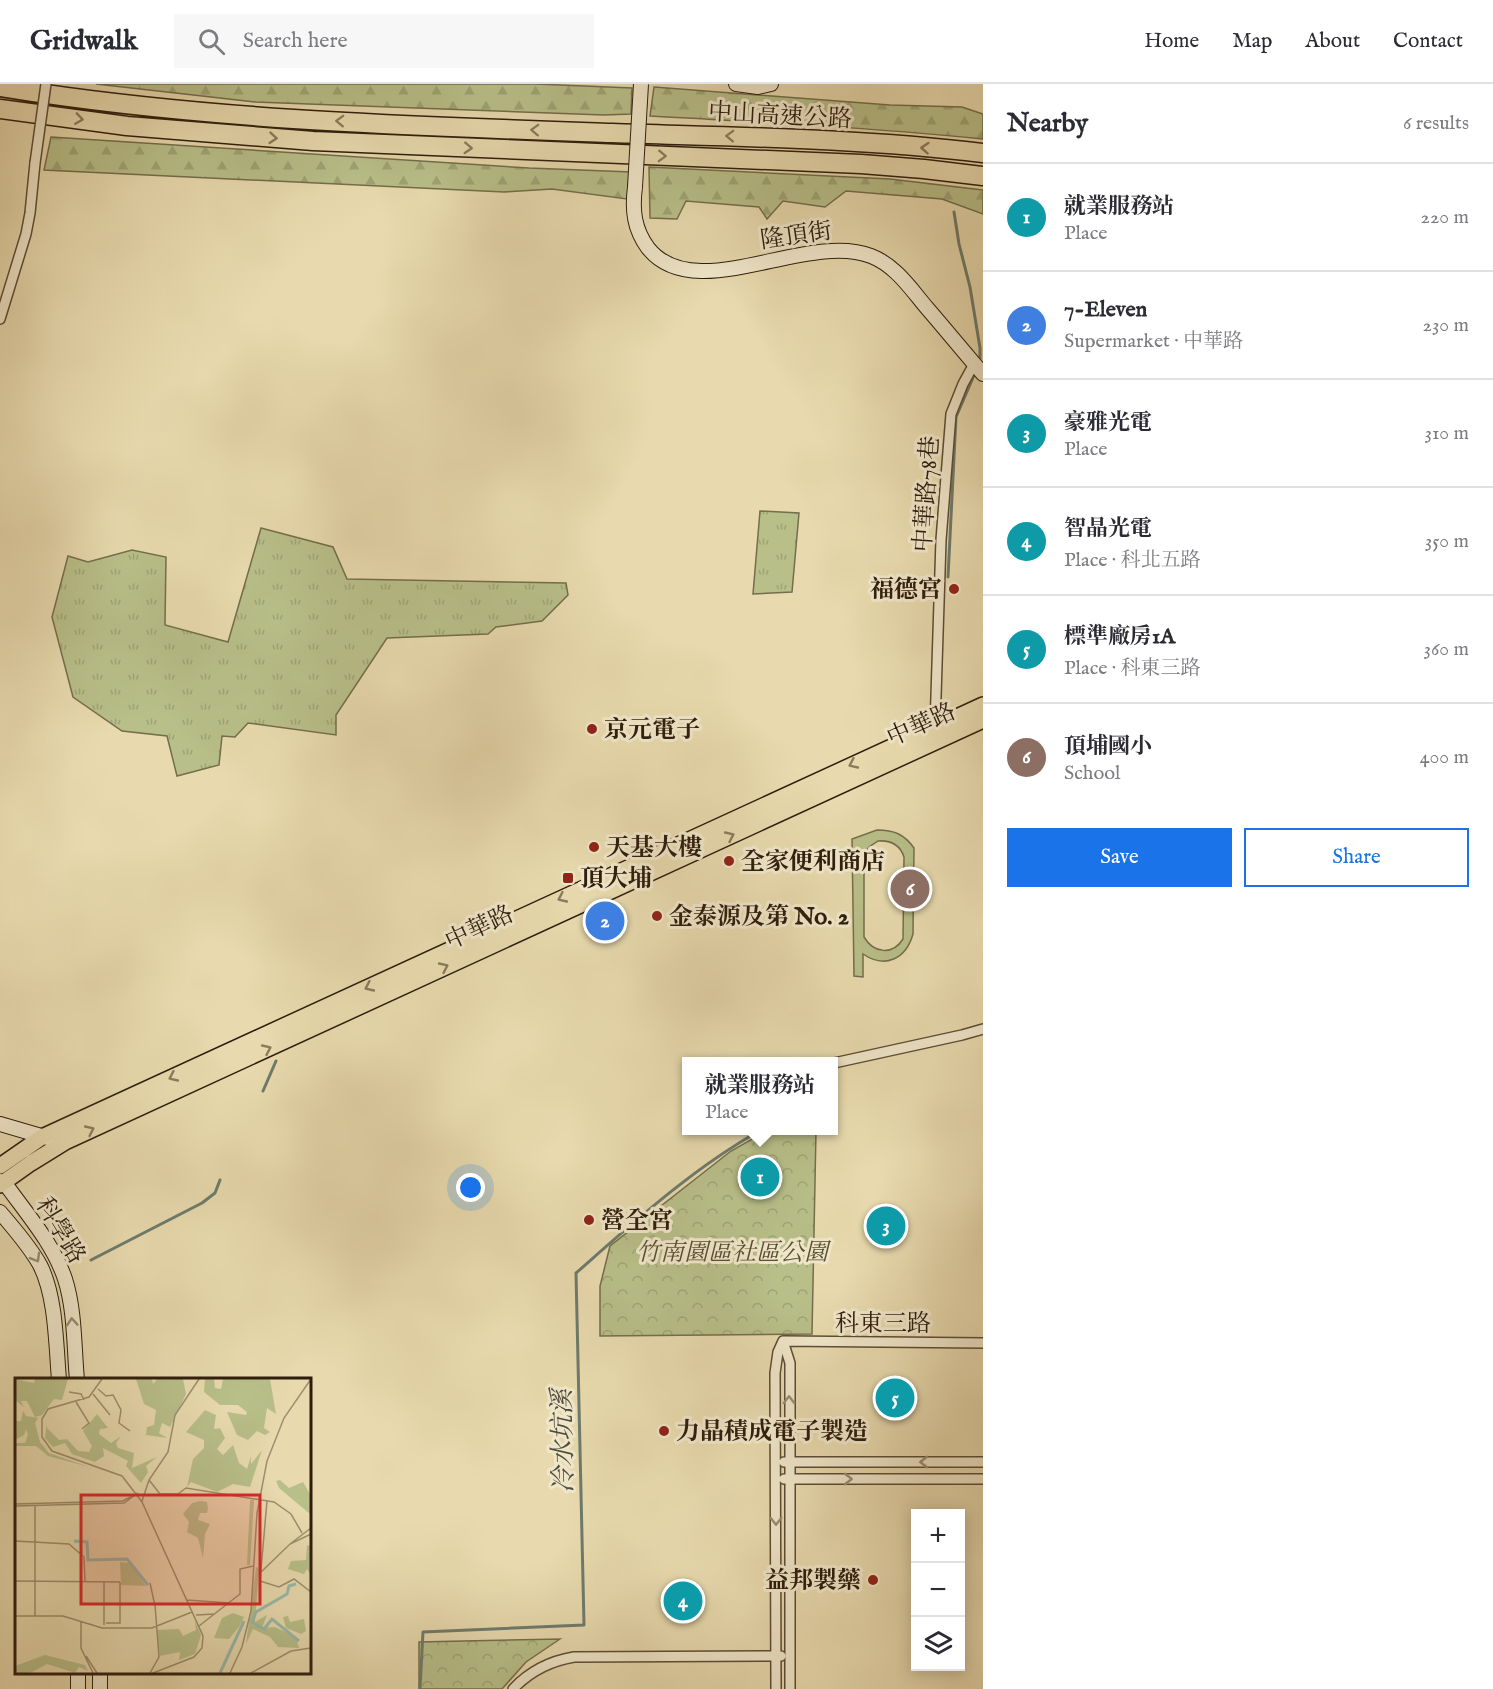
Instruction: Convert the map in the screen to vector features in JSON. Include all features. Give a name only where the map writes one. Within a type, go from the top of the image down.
[{"type":"highway","name":"中山高速公路","points":[[0,87],[149,107],[297,119],[763,138],[983,153]]},
{"type":"highway","name":"中山高速公路","points":[[0,109],[128,126],[313,141],[861,164],[983,176]]},
{"type":"main road","name":"中華路","points":[[0,1166],[42,1137],[199,1072],[938,733],[983,705]]},
{"type":"main road","name":"中華路","points":[[938,733],[983,720]]},
{"type":"main road","name":"中華路","points":[[1,1183],[65,1142],[199,1072]]},
{"type":"street","points":[[0,319],[26,234],[46,84]]},
{"type":"street","name":"隆頂街","points":[[640,84],[633,205],[637,230],[651,251],[670,266],[683,270],[713,271],[819,252],[845,250],[870,255],[891,267],[980,370]]},
{"type":"street","points":[[736,84],[758,87],[771,84]]},
{"type":"street","name":"中華路78巷","points":[[938,733],[941,540],[951,414],[963,384],[980,370]]},
{"type":"street","points":[[838,1063],[983,1029]]},
{"type":"street","points":[[0,1124],[65,1142]]},
{"type":"street","name":"科學路","points":[[1,1183],[45,1239],[65,1279],[70,1302],[77,1378]]},
{"type":"street","name":"科學路","points":[[0,1212],[31,1250],[41,1268],[54,1314],[59,1378]]},
{"type":"street","points":[[776,1689],[776,1363],[777,1352],[783,1341]]},
{"type":"street","points":[[783,1341],[790,1363],[790,1689]]},
{"type":"street","name":"科東三路","points":[[783,1341],[983,1343]]},
{"type":"street","points":[[776,1462],[983,1462]]},
{"type":"street","points":[[776,1479],[983,1479]]},
{"type":"street","points":[[513,1689],[539,1668],[558,1660],[574,1657],[790,1656]]},
{"type":"green space","points":[[96,84],[536,84],[632,88],[631,114],[604,115],[255,102]]},
{"type":"green space","points":[[654,87],[890,105],[962,107],[983,114],[983,139],[858,128],[650,116]]},
{"type":"green space","points":[[51,137],[529,168],[631,172],[627,199],[552,189],[504,192],[44,170]]},
{"type":"green space","points":[[649,167],[890,179],[983,190],[983,214],[942,199],[846,191],[825,207],[783,201],[767,219],[759,207],[686,201],[677,219],[650,218]]},
{"type":"green space","points":[[760,511],[799,513],[792,592],[753,594]]},
{"type":"green space","points":[[261,528],[333,547],[347,579],[566,583],[568,595],[542,621],[496,627],[488,634],[387,638],[336,715],[336,735],[248,723],[235,737],[222,736],[219,765],[177,776],[167,736],[122,731],[73,697],[52,617],[68,556],[88,562],[132,550],[166,557],[165,625],[228,642]]},
{"type":"green space","points":[[877,830],[889,831],[902,836],[914,848],[913,934],[910,943],[900,955],[887,961],[879,961],[863,954],[863,977],[854,976],[852,839]],"holes":[[[878,841],[897,846],[904,857],[903,939],[889,950],[873,947],[864,937],[864,855],[869,847]]]},
{"type":"green space","name":"竹南園區社區公園","points":[[759,1135],[816,1135],[812,1334],[600,1336],[600,1286],[610,1246],[731,1151]]},
{"type":"green space","points":[[560,1639],[526,1662],[502,1689],[419,1689],[419,1642]]},
{"type":"waterway","points":[[954,212],[970,287],[980,348],[979,363]]},
{"type":"waterway","points":[[948,577],[956,417],[975,373]]},
{"type":"waterway","points":[[263,1091],[276,1061]]},
{"type":"waterway","name":"冷水坑溪","points":[[420,1689],[423,1632],[584,1625],[576,1273],[688,1178],[753,1135]]},
{"type":"waterway","points":[[91,1260],[202,1203],[215,1193],[220,1180]]},
{"type":"place","name":"福德宮","points":[[954,589]]},
{"type":"place","name":"京元電子","points":[[592,729]]},
{"type":"place","name":"天基大樓","points":[[594,847]]},
{"type":"place","name":"全家便利商店","points":[[729,861]]},
{"type":"place","name":"頂大埔","points":[[568,878]]},
{"type":"place","name":"頂埔國小","points":[[910,889]]},
{"type":"place","name":"金泰源及第 No. 2","points":[[657,916]]},
{"type":"place","name":"7-Eleven","points":[[605,921]]},
{"type":"place","name":"就業服務站","points":[[760,1177]]},
{"type":"place","name":"營全宮","points":[[589,1220]]},
{"type":"place","name":"豪雅光電","points":[[886,1226]]},
{"type":"place","name":"標準廠房1A","points":[[895,1398]]},
{"type":"place","name":"力晶積成電子製造","points":[[664,1431]]},
{"type":"place","name":"益邦製藥","points":[[873,1580]]},
{"type":"place","name":"智晶光電","points":[[683,1601]]}]
